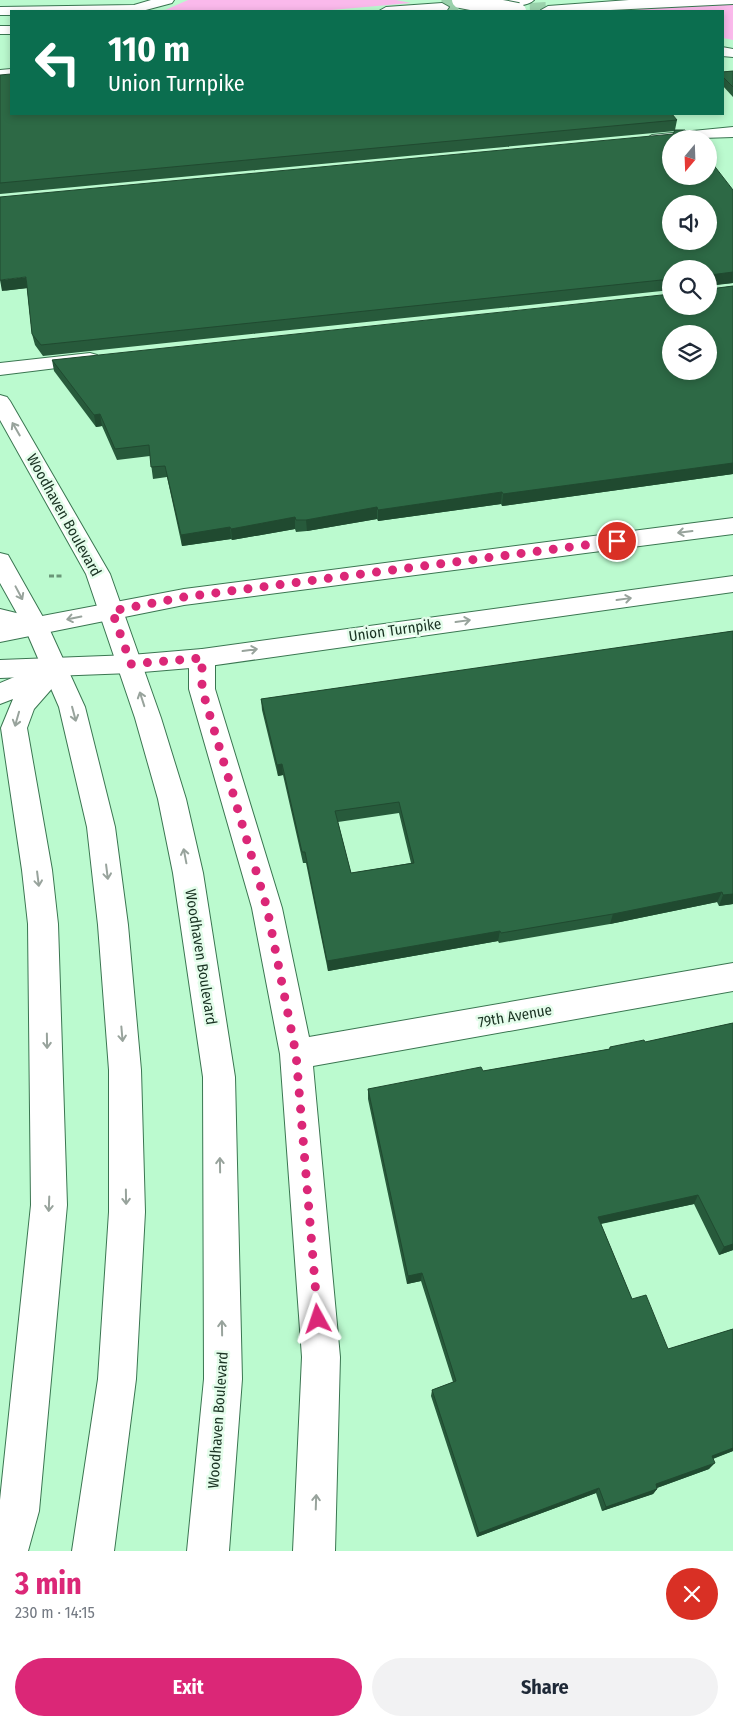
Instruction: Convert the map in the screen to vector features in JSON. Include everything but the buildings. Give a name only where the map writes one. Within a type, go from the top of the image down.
[{"type":"main road","points":[[64,10],[129,9],[149,6],[167,0]]},
{"type":"main road","points":[[460,0],[513,6],[527,0]]},
{"type":"main road","points":[[548,10],[733,0]]},
{"type":"main road","points":[[400,10],[442,7]]},
{"type":"main road","points":[[712,119],[731,135]]},
{"type":"main road","points":[[635,142],[731,135]]},
{"type":"main road","points":[[0,369],[105,358]]},
{"type":"main road","name":"Woodhaven Boulevard","points":[[0,401],[91,559],[131,664],[181,835],[219,1077],[223,1379],[208,1551]]},
{"type":"main road","points":[[0,633],[184,597],[733,526]]},
{"type":"main road","points":[[0,561],[57,668],[72,707],[101,827],[112,916],[125,1070],[126,1212],[117,1379],[93,1551]]},
{"type":"main road","name":"Union Turnpike","points":[[0,669],[131,664],[202,658],[733,584]]},
{"type":"main road","points":[[0,618],[36,626]]},
{"type":"main road","points":[[202,658],[202,689],[267,908],[296,1054],[321,1357],[314,1551]]},
{"type":"main road","points":[[7,1551],[19,1511],[49,1205],[43,924],[37,870],[14,728],[16,715],[25,702],[57,668]]},
{"type":"main road","name":"Union Turnpike","points":[[0,694],[57,668]]},
{"type":"main road","name":"79th Avenue","points":[[296,1054],[733,977]]},
{"type":"shaded area","points":[[188,0],[396,0],[411,3],[331,10],[165,10]]},
{"type":"shaded area","points":[[648,0],[733,0],[733,40],[724,38],[724,10],[638,10]]},
{"type":"tunnel","points":[[442,7],[492,3]]},
{"type":"route","points":[[318,1319],[296,1054],[267,908],[202,689],[200,668],[202,658],[131,664],[112,611],[184,597],[617,541]]}]
